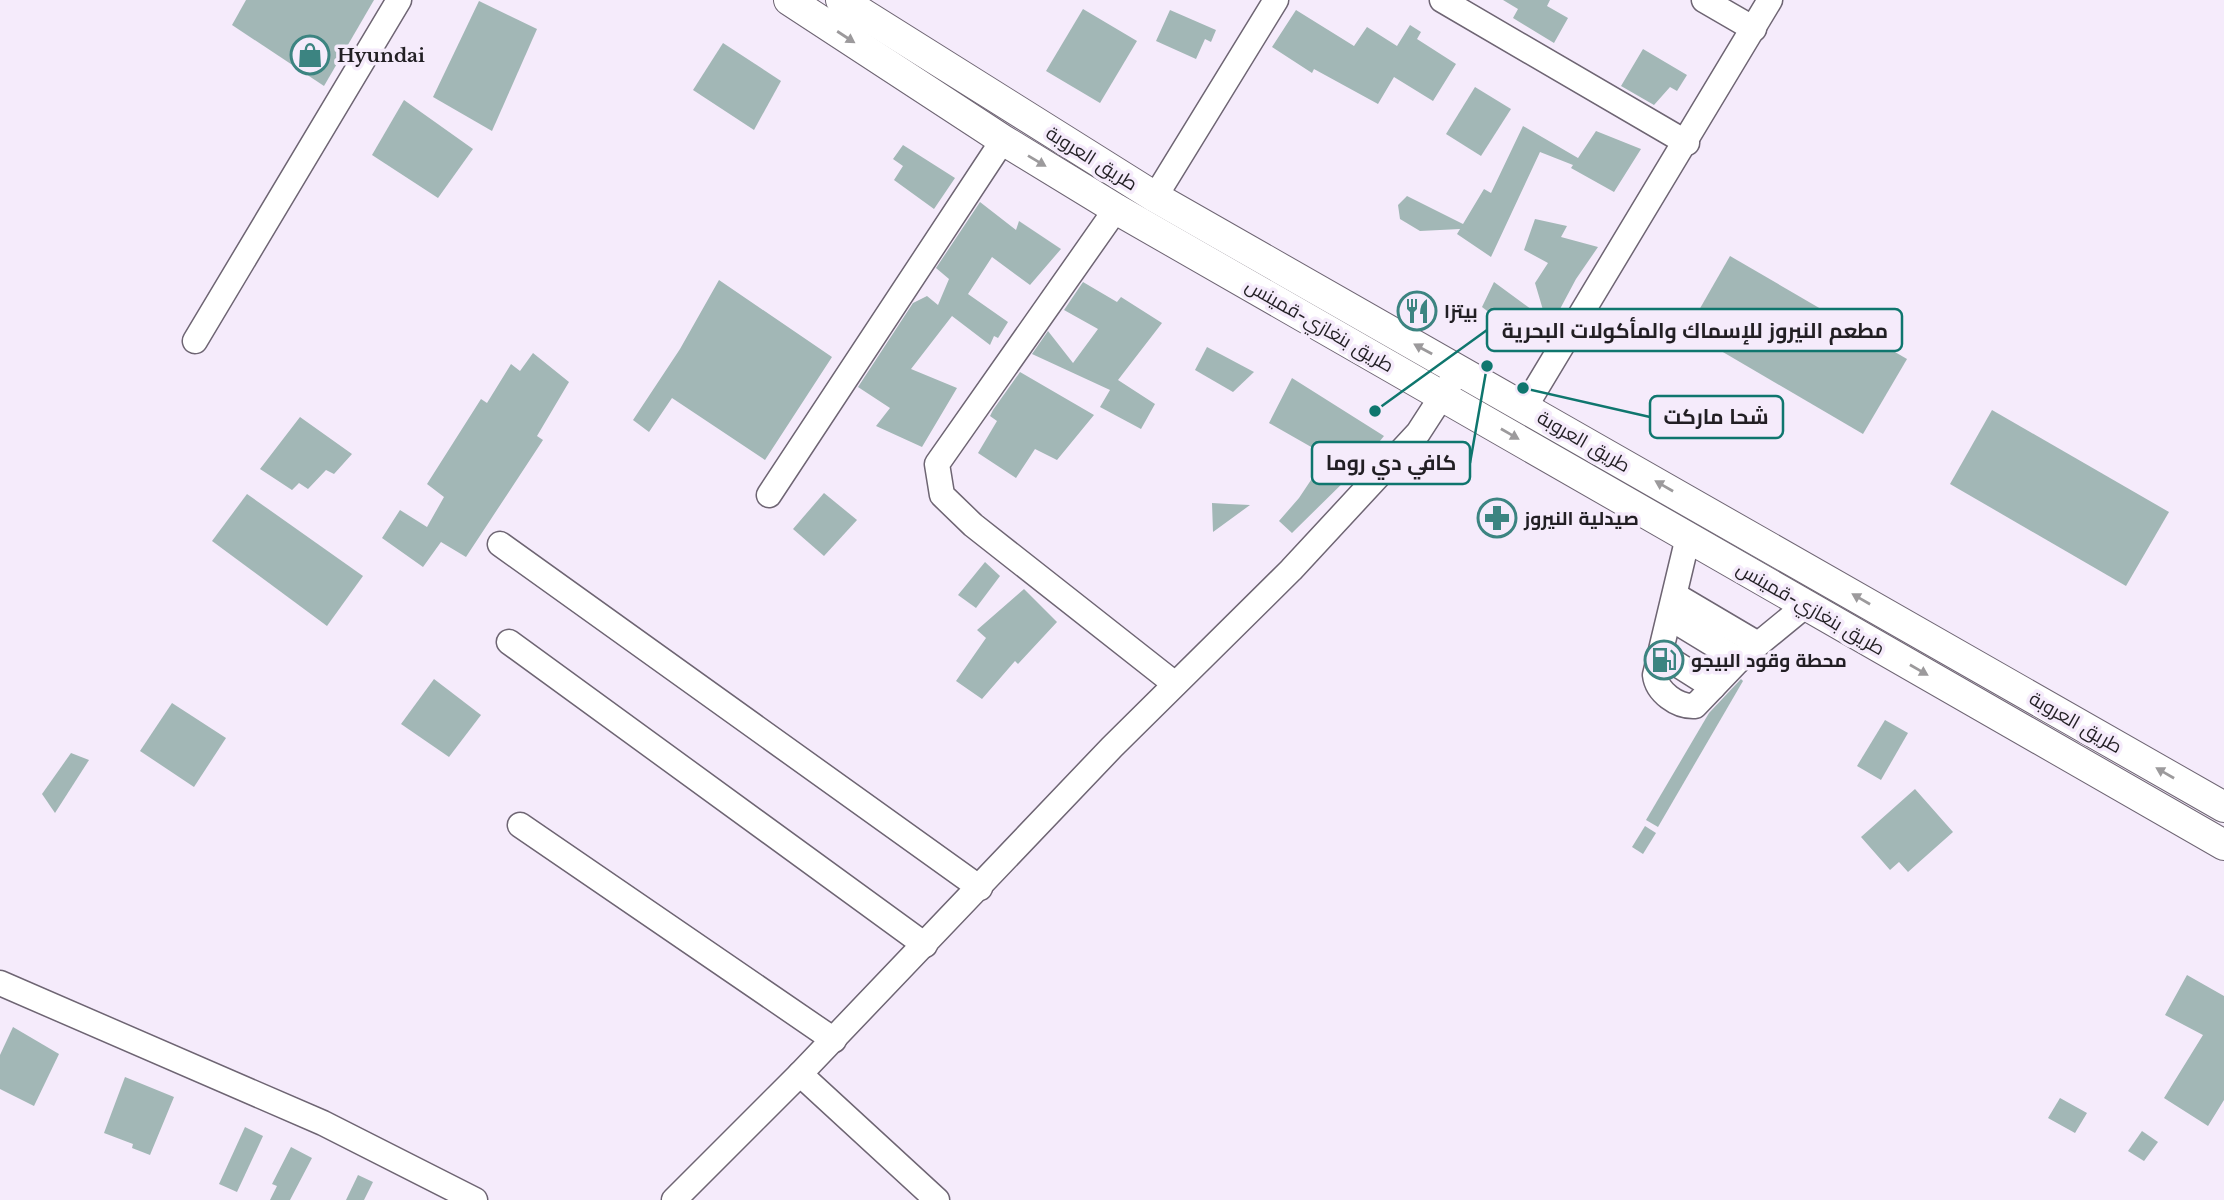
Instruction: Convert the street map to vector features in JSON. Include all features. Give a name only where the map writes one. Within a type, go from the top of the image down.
[{"type":"main road","name":"طريق بنغازي-قمينس","points":[[789,0],[1003,140],[1116,209],[2224,845]]},
{"type":"main road","name":"طريق العروبة","points":[[841,0],[1155,197],[2224,807]]},
{"type":"street","points":[[195,341],[399,0]]},
{"type":"street","points":[[1155,197],[1276,0]]},
{"type":"street","points":[[1442,0],[1686,143]]},
{"type":"street","points":[[1704,0],[1754,29]]},
{"type":"street","points":[[1525,407],[1770,0]]},
{"type":"street","points":[[769,495],[1003,140]]},
{"type":"street","points":[[1116,209],[937,464],[942,495],[973,525],[1175,684]]},
{"type":"street","points":[[674,1200],[834,1040],[1175,684],[1291,570],[1418,433],[1458,369]]},
{"type":"street","points":[[1688,537],[1661,654],[1713,687],[1739,660],[1805,605]]},
{"type":"street","points":[[500,544],[980,888]]},
{"type":"street","points":[[1673,607],[1758,644]]},
{"type":"street","points":[[1673,607],[1739,660]]},
{"type":"street","points":[[509,642],[925,945]]},
{"type":"street","points":[[520,825],[834,1040]]},
{"type":"street","points":[[0,983],[311,1118],[475,1200]]},
{"type":"street","points":[[800,1074],[937,1200]]},
{"type":"building","name":"Hyundai","points":[[246,0],[374,0],[324,86],[232,25]]},
{"type":"building","points":[[1503,0],[1550,0],[1547,6],[1568,18],[1554,43],[1513,18],[1518,9]]},
{"type":"building","points":[[479,1],[537,29],[492,131],[433,97]]},
{"type":"building","points":[[1083,9],[1137,41],[1100,103],[1046,71]]},
{"type":"building","points":[[1170,10],[1216,30],[1211,42],[1205,39],[1196,59],[1156,41]]},
{"type":"building","points":[[1296,10],[1354,46],[1367,27],[1397,46],[1410,25],[1421,32],[1417,39],[1456,64],[1433,101],[1394,77],[1378,104],[1314,69],[1312,73],[1272,47]]},
{"type":"building","points":[[723,43],[781,81],[754,130],[693,90]]},
{"type":"building","points":[[1643,49],[1687,75],[1677,91],[1670,87],[1654,105],[1621,86]]},
{"type":"building","points":[[1475,87],[1511,109],[1481,156],[1446,134]]},
{"type":"building","points":[[404,100],[473,149],[438,198],[372,155]]},
{"type":"building","points":[[1523,126],[1578,158],[1596,131],[1641,149],[1614,192],[1571,168],[1573,165],[1540,152],[1491,257],[1457,234],[1460,229],[1420,231],[1400,219],[1398,205],[1407,196],[1463,224],[1484,189],[1491,193]]},
{"type":"building","points":[[903,145],[955,178],[934,209],[894,180],[903,166],[893,159]]},
{"type":"building","points":[[980,202],[1016,230],[1019,221],[1061,249],[1030,285],[992,257],[968,294],[1008,322],[998,338],[994,336],[990,345],[952,316],[911,369],[957,388],[922,447],[876,426],[890,408],[858,387],[913,303],[927,296],[938,305],[949,279],[936,268]]},
{"type":"building","points":[[1535,219],[1567,226],[1561,237],[1598,247],[1576,279],[1544,339],[1508,314],[1503,323],[1482,307],[1494,282],[1546,320],[1535,283],[1548,263],[1524,250]]},
{"type":"building","points":[[1730,256],[1907,359],[1863,434],[1687,331]]},
{"type":"building","points":[[719,280],[832,357],[765,460],[672,398],[649,432],[633,420],[680,349]]},
{"type":"building","points":[[1083,282],[1117,302],[1121,297],[1162,323],[1118,380],[1155,404],[1141,429],[1100,407],[1110,390],[1032,354],[1048,331],[1073,363],[1098,329],[1064,310]]},
{"type":"building","points":[[1207,347],[1254,372],[1233,392],[1195,370]]},
{"type":"building","points":[[533,353],[569,382],[537,436],[543,440],[466,557],[441,542],[423,567],[382,538],[400,510],[427,527],[444,497],[427,484],[481,399],[487,403],[511,364],[520,371]]},
{"type":"building","points":[[1020,372],[1094,415],[1057,460],[1035,449],[1016,478],[978,453],[997,421],[990,416],[993,410]]},
{"type":"building","points":[[1292,378],[1384,436],[1357,469],[1292,533],[1279,521],[1299,498],[1327,456],[1269,423]]},
{"type":"building","points":[[1992,410],[2169,512],[2126,586],[1950,484]]},
{"type":"building","points":[[300,417],[352,454],[334,474],[326,470],[308,489],[299,483],[292,490],[260,469]]},
{"type":"building","points":[[824,493],[857,520],[824,556],[793,529]]},
{"type":"building","points":[[247,494],[363,576],[327,626],[212,541]]},
{"type":"building","points":[[1212,503],[1229,504],[1250,505],[1213,532]]},
{"type":"building","points":[[985,562],[1000,576],[976,608],[958,595]]},
{"type":"building","points":[[1024,589],[1057,622],[1018,664],[1015,661],[982,699],[956,681],[986,638],[977,630]]},
{"type":"building","points":[[434,679],[481,715],[449,757],[401,724]]},
{"type":"building","points":[[1741,679],[1743,681],[1658,827],[1646,820],[1709,713]]},
{"type":"building","points":[[172,703],[226,738],[194,787],[140,751]]},
{"type":"building","points":[[1885,720],[1908,733],[1881,780],[1857,766]]},
{"type":"building","points":[[71,753],[89,760],[55,813],[42,794]]},
{"type":"building","points":[[1915,789],[1953,832],[1908,872],[1899,862],[1890,870],[1861,837]]},
{"type":"building","points":[[1645,826],[1656,833],[1643,854],[1632,847]]},
{"type":"building","points":[[2187,975],[2224,996],[2224,1100],[2208,1126],[2164,1098],[2203,1035],[2165,1015]]},
{"type":"building","points":[[13,1027],[59,1054],[34,1106],[0,1089],[0,1055]]},
{"type":"building","points":[[125,1077],[174,1097],[150,1155],[132,1148],[133,1144],[104,1133]]},
{"type":"building","points":[[2060,1098],[2087,1113],[2075,1133],[2048,1118]]},
{"type":"building","points":[[245,1127],[263,1136],[237,1192],[219,1184]]},
{"type":"building","points":[[2142,1131],[2158,1142],[2144,1161],[2128,1151]]},
{"type":"building","points":[[291,1147],[312,1158],[290,1200],[270,1200],[277,1186],[272,1184]]},
{"type":"building","points":[[358,1175],[373,1182],[364,1200],[346,1200]]},
{"type":"place","name":"Hyundai","points":[[310,55]]},
{"type":"place","name":"بيتزا","points":[[1417,311]]},
{"type":"place","name":"كافي دي روما","points":[[1487,366]]},
{"type":"place","name":"شحا ماركت","points":[[1523,388]]},
{"type":"place","name":"مطعم النيروز للإسماك والمأكولات البحرية","points":[[1375,411]]},
{"type":"place","name":"صيدلية النيروز","points":[[1497,518]]},
{"type":"place","name":"محطة وقود البيجو","points":[[1664,660]]}]
